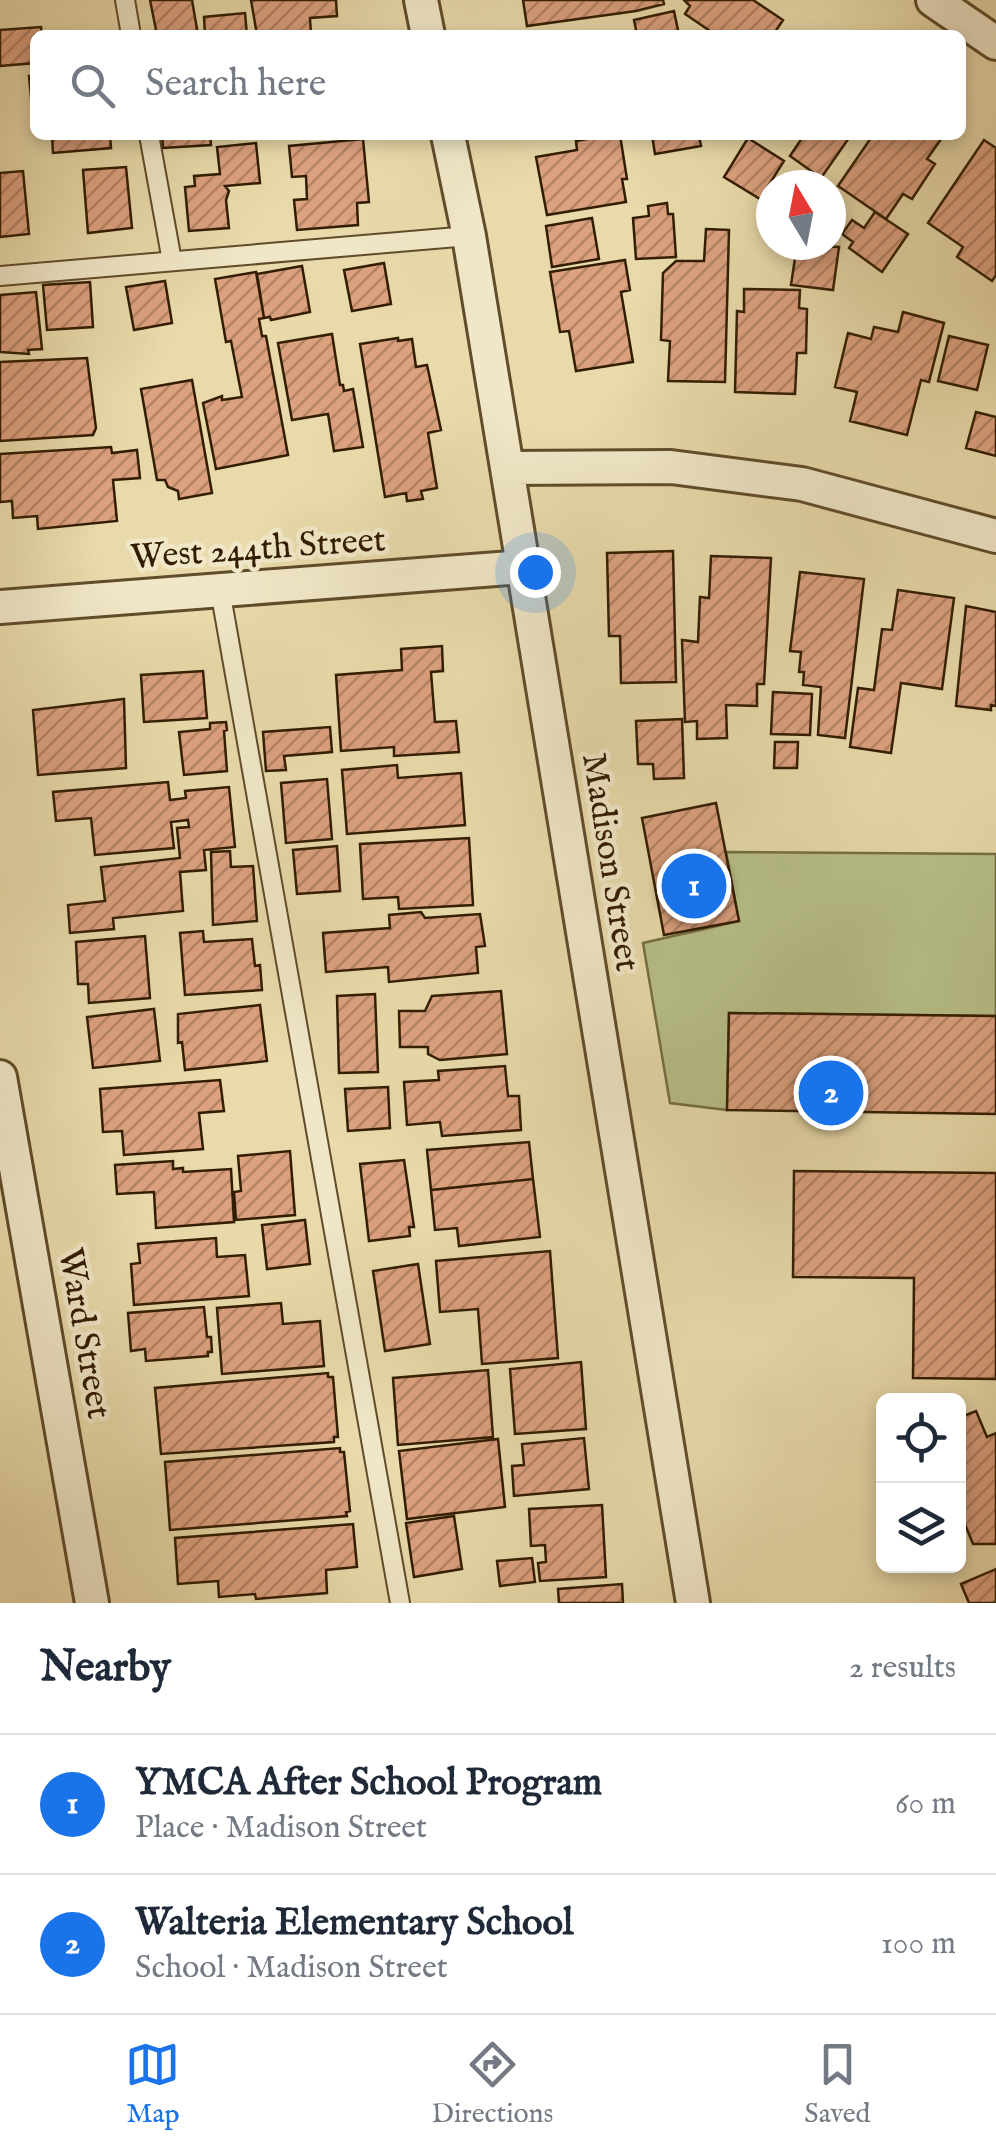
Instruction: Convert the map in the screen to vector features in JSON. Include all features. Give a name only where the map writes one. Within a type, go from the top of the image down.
[{"type":"street","points":[[421,0],[427,30]]},
{"type":"street","points":[[933,0],[996,44]]},
{"type":"street","name":"Madison Street","points":[[449,140],[469,236],[693,1603]]},
{"type":"street","points":[[507,468],[670,467],[802,484],[996,536]]},
{"type":"street","name":"West 244th Street","points":[[0,607],[523,566]]},
{"type":"street","name":"Ward Street","points":[[0,1077],[92,1603]]},
{"type":"lane","points":[[124,0],[130,30]]},
{"type":"lane","points":[[150,140],[172,261]]},
{"type":"lane","points":[[0,276],[469,236]]},
{"type":"lane","points":[[220,590],[400,1603]]},
{"type":"green space","points":[[726,852],[996,854],[996,1016],[729,1013],[727,1110],[670,1103],[643,943],[739,921]]},
{"type":"building","points":[[150,0],[192,0],[197,30],[156,30]]},
{"type":"building","points":[[251,0],[336,0],[337,16],[310,18],[311,30],[256,30]]},
{"type":"building","points":[[523,0],[663,0],[664,4],[527,26]]},
{"type":"building","points":[[684,0],[753,0],[783,20],[776,30],[709,30],[685,14],[690,6]]},
{"type":"building","points":[[674,11],[678,30],[636,30],[634,20]]},
{"type":"building","points":[[245,13],[247,30],[205,30],[204,17]]},
{"type":"building","points":[[41,27],[30,30],[30,63],[0,66],[0,30]]},
{"type":"building","points":[[52,140],[110,140],[111,148],[53,153]]},
{"type":"building","points":[[162,140],[210,140],[211,145],[163,148]]},
{"type":"building","points":[[363,140],[369,202],[357,203],[358,225],[297,230],[294,200],[307,199],[306,176],[292,177],[289,146]]},
{"type":"building","points":[[621,140],[626,202],[547,215],[536,157],[577,150],[576,141]]},
{"type":"building","points":[[653,140],[700,140],[701,146],[655,154]]},
{"type":"building","points":[[747,140],[784,161],[778,170],[756,170],[756,197],[724,177]]},
{"type":"building","points":[[801,140],[848,140],[827,170],[810,170],[790,156]]},
{"type":"building","points":[[870,140],[940,140],[927,159],[935,164],[912,199],[903,194],[886,219],[846,192],[846,174]]},
{"type":"building","points":[[984,140],[996,148],[996,275],[992,281],[957,257],[963,247],[928,223]]},
{"type":"building","points":[[256,143],[260,183],[225,186],[229,191],[229,228],[189,231],[185,187],[195,186],[194,176],[220,174],[217,147]]},
{"type":"building","points":[[126,167],[132,228],[88,233],[83,170]]},
{"type":"building","points":[[23,171],[29,234],[0,237],[0,173]]},
{"type":"building","points":[[667,203],[668,214],[673,214],[676,257],[636,259],[633,218],[649,216],[648,206]]},
{"type":"building","points":[[875,212],[908,234],[882,272],[849,248],[853,242],[846,237],[846,228],[852,220],[864,228]]},
{"type":"building","points":[[592,218],[599,259],[552,267],[546,226]]},
{"type":"building","points":[[706,229],[729,230],[725,382],[668,381],[670,341],[661,340],[663,273],[676,261],[704,261]]},
{"type":"building","points":[[625,260],[630,290],[621,292],[633,362],[576,371],[569,331],[560,332],[550,272]]},
{"type":"building","points":[[795,260],[837,260],[833,290],[791,285]]},
{"type":"building","points":[[384,263],[391,304],[352,311],[344,270]]},
{"type":"building","points":[[302,266],[310,312],[264,318],[257,274]]},
{"type":"building","points":[[256,272],[264,318],[259,319],[262,336],[266,336],[288,455],[216,469],[203,403],[222,396],[222,400],[242,397],[231,341],[226,342],[215,279]]},
{"type":"building","points":[[165,281],[172,323],[134,330],[126,287]]},
{"type":"building","points":[[90,282],[93,327],[47,330],[43,285]]},
{"type":"building","points":[[744,289],[800,290],[799,308],[807,309],[806,353],[797,353],[795,394],[735,392],[737,311],[744,312]]},
{"type":"building","points":[[36,292],[42,349],[28,350],[29,354],[0,352],[0,295]]},
{"type":"building","points":[[903,312],[944,323],[929,382],[921,380],[907,435],[850,421],[857,392],[835,387],[848,333],[871,339],[874,327],[898,332]]},
{"type":"building","points":[[332,334],[340,385],[344,391],[353,389],[363,447],[334,451],[328,414],[292,420],[278,343]]},
{"type":"building","points":[[949,336],[988,345],[977,390],[938,381]]},
{"type":"building","points":[[412,339],[416,367],[427,365],[441,430],[428,433],[437,488],[421,491],[423,499],[407,501],[406,493],[385,497],[360,344]]},
{"type":"building","points":[[87,358],[96,428],[93,435],[0,441],[0,362]]},
{"type":"building","points":[[192,380],[212,493],[179,499],[178,491],[168,487],[165,480],[157,480],[141,389]]},
{"type":"building","points":[[976,412],[996,417],[996,456],[966,448]]},
{"type":"building","points":[[111,447],[112,453],[137,450],[140,478],[113,480],[117,521],[38,529],[37,516],[13,518],[12,501],[0,502],[0,454]]},
{"type":"building","points":[[673,551],[676,682],[621,683],[620,636],[609,636],[607,553]]},
{"type":"building","points":[[711,556],[771,558],[764,684],[757,684],[757,706],[726,705],[727,738],[697,739],[697,721],[685,722],[682,640],[698,642],[700,597],[709,598]]},
{"type":"building","points":[[800,572],[864,579],[845,738],[818,735],[821,687],[803,685],[804,672],[799,672],[801,652],[790,651]]},
{"type":"building","points":[[898,590],[954,598],[942,689],[901,683],[891,753],[850,747],[858,688],[874,690],[882,629],[892,630]]},
{"type":"building","points":[[966,606],[996,612],[996,706],[991,705],[991,710],[956,706]]},
{"type":"building","points":[[442,646],[443,671],[431,672],[435,722],[456,721],[459,752],[394,756],[394,747],[341,751],[336,675],[402,670],[401,649]]},
{"type":"building","points":[[203,671],[207,718],[144,722],[141,675]]},
{"type":"building","points":[[773,692],[812,694],[810,735],[771,734]]},
{"type":"building","points":[[124,699],[126,768],[38,775],[33,710]]},
{"type":"building","points":[[682,719],[684,778],[654,779],[653,764],[638,764],[636,721]]},
{"type":"building","points":[[226,722],[227,771],[184,775],[179,732],[210,729],[210,723]]},
{"type":"building","points":[[330,727],[332,752],[284,756],[286,770],[266,771],[263,732]]},
{"type":"building","points":[[775,742],[798,742],[797,768],[774,768]]},
{"type":"building","points":[[397,765],[398,778],[461,773],[465,825],[347,834],[342,770]]},
{"type":"building","points":[[327,779],[332,839],[286,843],[281,783]]},
{"type":"building","points":[[168,782],[170,800],[186,798],[185,791],[229,787],[235,847],[204,850],[206,870],[180,872],[183,911],[113,918],[114,929],[70,933],[68,905],[105,901],[101,867],[180,858],[177,828],[189,827],[188,820],[171,822],[174,848],[95,855],[91,818],[56,821],[53,792]]},
{"type":"building","points":[[716,803],[739,921],[664,935],[642,818]]},
{"type":"building","points":[[469,838],[473,905],[399,909],[398,897],[363,899],[360,844]]},
{"type":"building","points":[[337,846],[340,891],[297,894],[293,850]]},
{"type":"building","points":[[230,851],[231,867],[253,866],[257,921],[213,925],[211,852]]},
{"type":"building","points":[[421,912],[425,918],[480,914],[485,946],[476,947],[478,973],[389,982],[388,967],[326,972],[323,933],[390,928],[389,915]]},
{"type":"building","points":[[203,931],[204,942],[252,939],[262,990],[185,995],[180,933]]},
{"type":"building","points":[[145,936],[150,998],[89,1003],[88,984],[78,984],[76,942]]},
{"type":"building","points":[[501,991],[507,1054],[440,1060],[428,1054],[428,1047],[400,1047],[399,1011],[425,1011],[432,996]]},
{"type":"building","points":[[375,994],[378,1072],[339,1073],[337,996]]},
{"type":"building","points":[[260,1005],[267,1061],[185,1070],[182,1042],[178,1043],[178,1014]]},
{"type":"building","points":[[154,1009],[160,1061],[93,1068],[87,1017]]},
{"type":"building","points":[[729,1013],[996,1016],[996,1114],[727,1110]]},
{"type":"building","points":[[505,1066],[508,1096],[519,1096],[521,1130],[442,1136],[440,1122],[407,1125],[404,1082],[439,1080],[438,1071]]},
{"type":"building","points":[[220,1080],[224,1111],[199,1113],[203,1149],[124,1155],[122,1131],[103,1132],[100,1089]]},
{"type":"building","points":[[388,1087],[390,1128],[348,1131],[345,1089]]},
{"type":"building","points":[[529,1142],[533,1179],[431,1190],[427,1150]]},
{"type":"building","points":[[290,1151],[295,1215],[236,1220],[234,1192],[241,1191],[238,1156]]},
{"type":"building","points":[[404,1160],[414,1227],[409,1227],[410,1236],[369,1241],[360,1164]]},
{"type":"building","points":[[173,1161],[173,1169],[183,1168],[183,1172],[231,1169],[234,1222],[156,1228],[154,1192],[117,1194],[115,1165]]},
{"type":"building","points":[[794,1171],[996,1173],[996,1379],[913,1378],[914,1278],[793,1277]]},
{"type":"building","points":[[533,1179],[540,1237],[459,1246],[457,1228],[435,1230],[431,1190]]},
{"type":"building","points":[[305,1220],[310,1264],[267,1269],[262,1225]]},
{"type":"building","points":[[216,1238],[217,1257],[245,1255],[249,1296],[134,1305],[131,1264],[140,1263],[138,1244]]},
{"type":"building","points":[[550,1251],[558,1358],[482,1364],[478,1309],[440,1312],[436,1261]]},
{"type":"building","points":[[418,1264],[430,1344],[385,1351],[373,1271]]},
{"type":"building","points":[[281,1303],[283,1324],[320,1321],[324,1366],[222,1374],[217,1308]]},
{"type":"building","points":[[204,1307],[207,1337],[211,1337],[212,1352],[208,1356],[146,1361],[145,1349],[131,1351],[128,1313]]},
{"type":"building","points":[[581,1362],[586,1429],[515,1434],[510,1369]]},
{"type":"building","points":[[488,1370],[493,1437],[398,1445],[393,1378]]},
{"type":"building","points":[[328,1373],[328,1377],[333,1377],[338,1437],[334,1437],[334,1442],[161,1454],[155,1388]]},
{"type":"building","points":[[976,1411],[987,1437],[996,1433],[996,1544],[973,1544],[966,1527],[966,1415]]},
{"type":"building","points":[[584,1438],[589,1489],[514,1496],[512,1466],[524,1465],[522,1444]]},
{"type":"building","points":[[498,1439],[505,1507],[407,1519],[399,1451]]},
{"type":"building","points":[[340,1448],[344,1452],[350,1511],[347,1516],[170,1530],[165,1462]]},
{"type":"building","points":[[602,1505],[606,1577],[540,1581],[538,1563],[546,1562],[545,1545],[531,1546],[529,1509]]},
{"type":"building","points":[[454,1516],[462,1569],[414,1577],[406,1523]]},
{"type":"building","points":[[353,1524],[357,1567],[326,1570],[327,1593],[256,1599],[255,1594],[219,1597],[218,1581],[178,1584],[175,1538]]},
{"type":"building","points":[[532,1558],[535,1582],[500,1586],[497,1561]]},
{"type":"building","points":[[996,1569],[996,1603],[969,1603],[961,1584]]},
{"type":"building","points":[[622,1584],[623,1603],[559,1603],[558,1589]]},
{"type":"place","name":"YMCA After School Program","points":[[694,886]]},
{"type":"place","name":"Walteria Elementary School","points":[[831,1093]]}]
